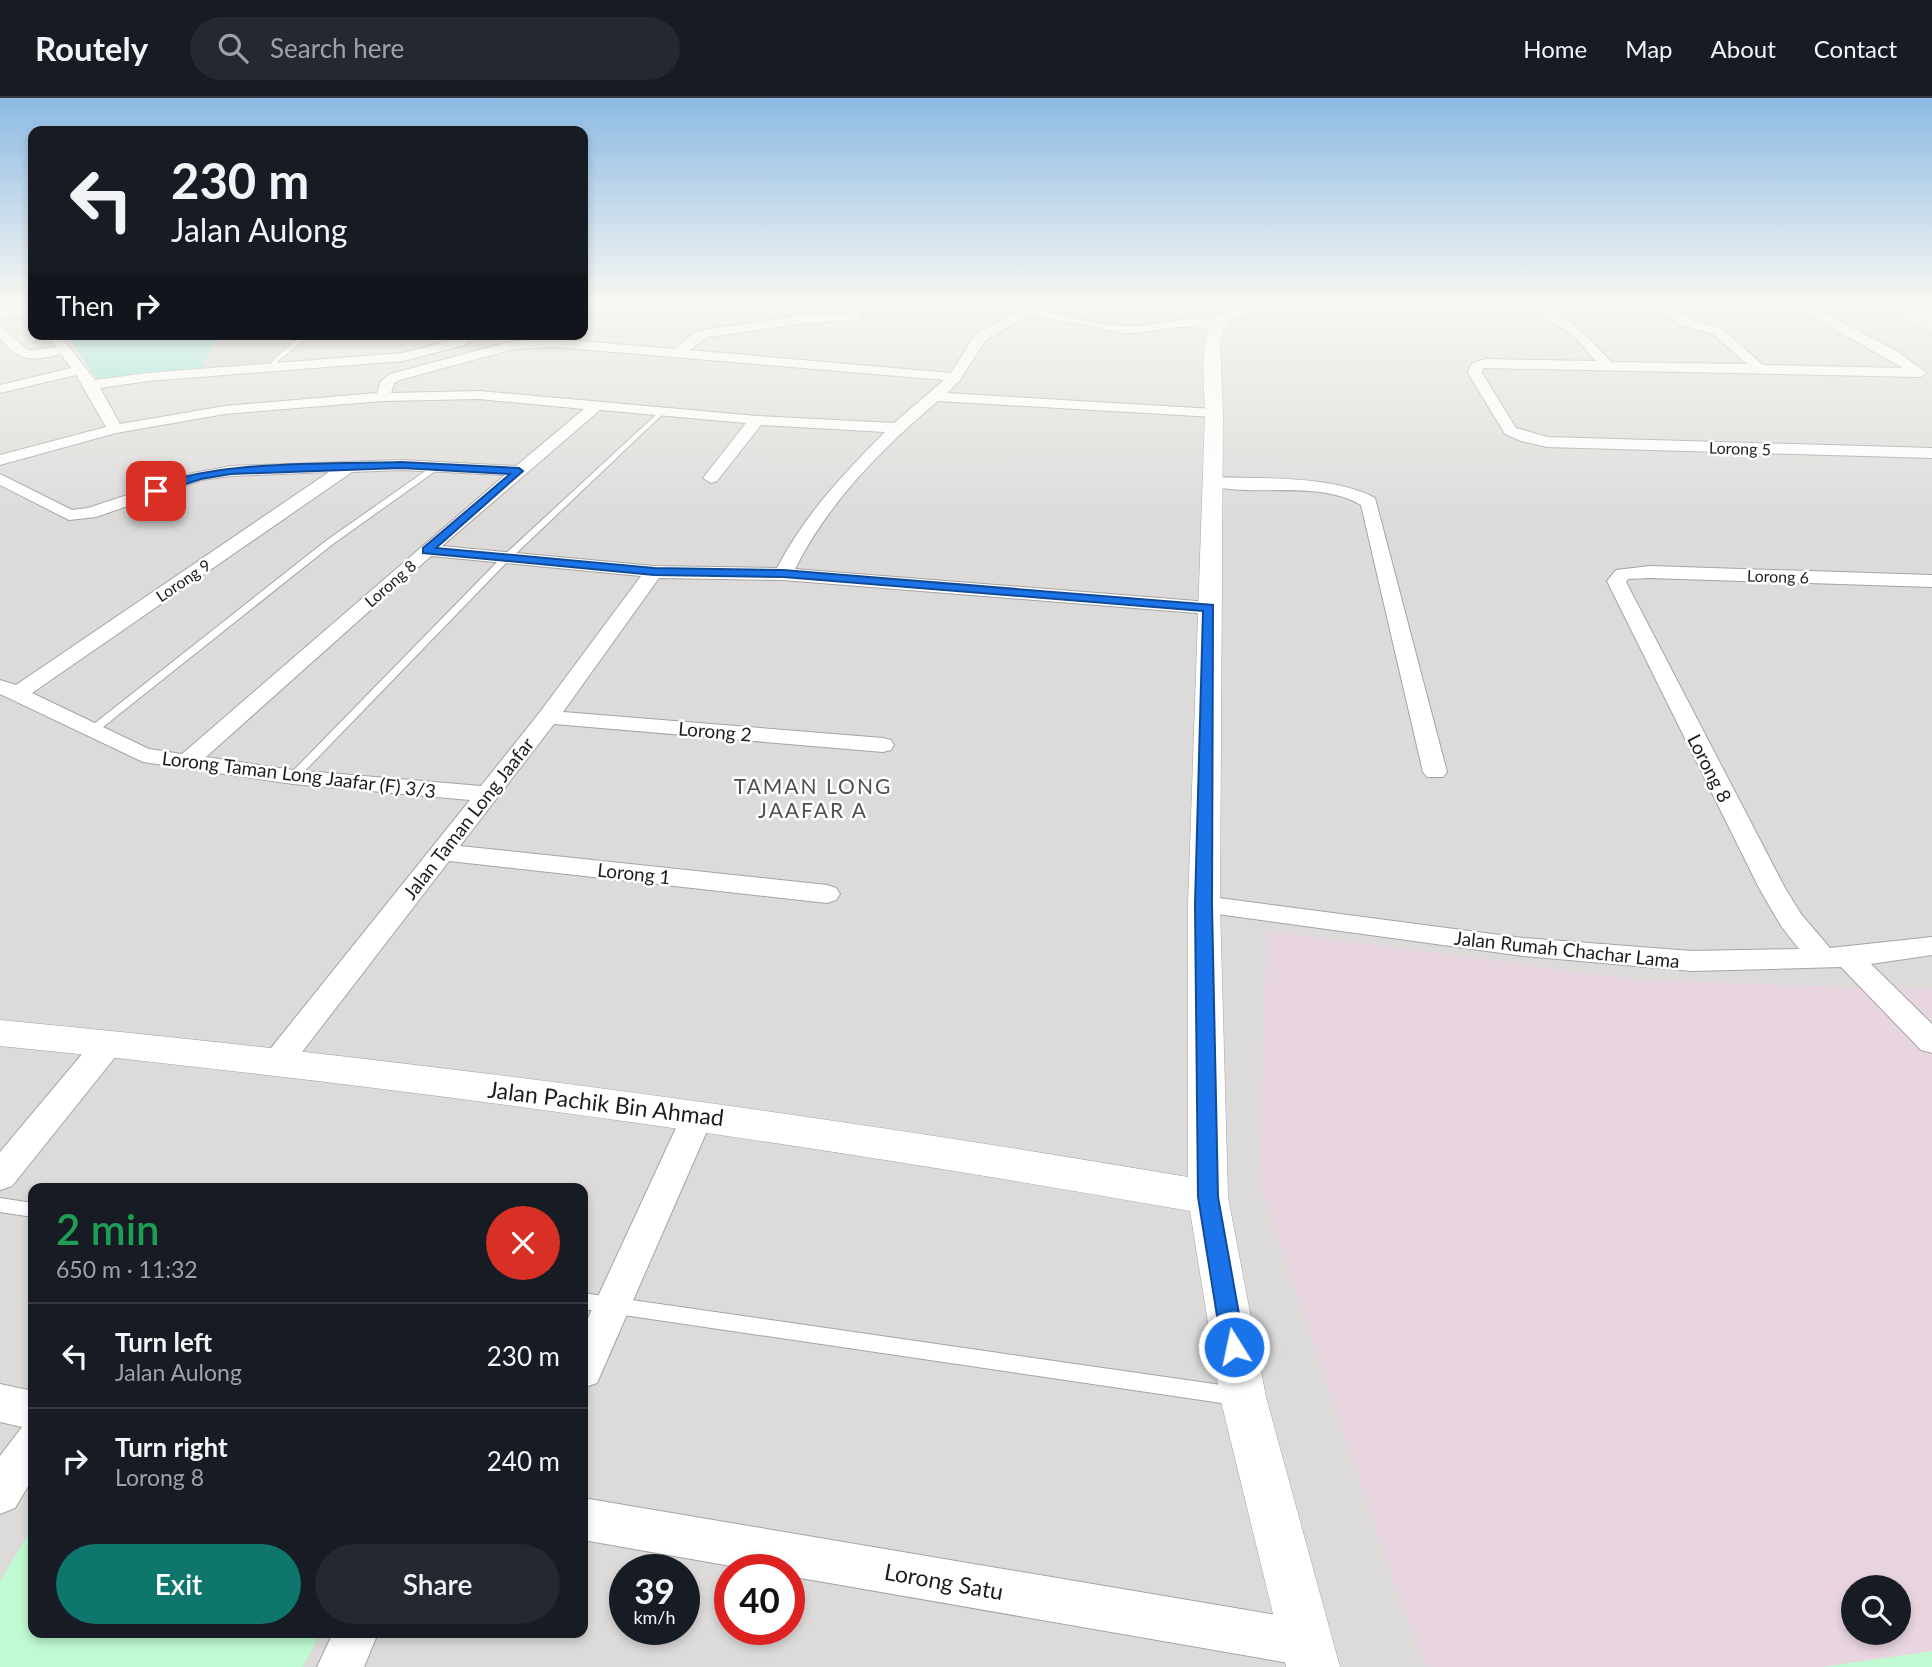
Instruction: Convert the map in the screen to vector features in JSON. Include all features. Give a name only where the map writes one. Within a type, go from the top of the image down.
[{"type":"street","points":[[0,389],[57,375]]},
{"type":"street","points":[[83,375],[91,385],[115,429]]},
{"type":"street","points":[[91,385],[172,375]]},
{"type":"street","points":[[383,397],[388,382],[402,375]]},
{"type":"street","points":[[934,375],[954,377]]},
{"type":"street","points":[[1213,375],[1203,905],[1208,1197],[1242,1397],[1309,1655]]},
{"type":"street","name":"Lorong 5","points":[[1476,375],[1510,431],[1526,438],[1547,442],[1932,453]]},
{"type":"street","points":[[783,574],[802,537],[842,485],[897,428],[936,397],[954,377]]},
{"type":"street","points":[[0,460],[115,429],[240,408],[383,397],[479,396],[757,420],[897,428]]},
{"type":"street","points":[[936,397],[1214,413]]},
{"type":"street","name":"Lorong 8","points":[[187,762],[427,550],[596,406]]},
{"type":"street","points":[[710,478],[757,420]]},
{"type":"street","points":[[0,479],[69,515],[80,515],[219,472],[349,466],[519,471]]},
{"type":"street","name":"Lorong 9","points":[[8,690],[349,466]]},
{"type":"street","points":[[1213,482],[1336,490],[1363,496],[1369,502],[1435,772]]},
{"type":"street","points":[[427,550],[654,572],[783,574],[1209,608]]},
{"type":"street","name":"Jalan Taman Long Jaafar","points":[[278,1061],[489,794],[654,572]]},
{"type":"street","name":"Lorong 6","points":[[1623,574],[1650,572],[1932,582]]},
{"type":"street","name":"Lorong 8","points":[[1623,574],[1616,581],[1633,619],[1772,888],[1791,920],[1835,956]]},
{"type":"street","name":"Lorong Taman Long Jaafar (F) 3/3","points":[[8,690],[94,729],[143,755],[293,777],[489,794]]},
{"type":"street","name":"Lorong 2","points":[[548,717],[883,745]]},
{"type":"street","name":"Lorong 1","points":[[442,852],[827,894]]},
{"type":"street","name":"Jalan Rumah Chachar Lama","points":[[1203,905],[1523,947],[1692,961],[1835,956],[1932,946]]},
{"type":"street","points":[[1835,956],[1932,1042]]},
{"type":"street","name":"Jalan Pachik Bin Ahmad","points":[[0,1033],[278,1061],[698,1115],[980,1156],[1208,1197]]},
{"type":"street","points":[[0,1176],[109,1043]]},
{"type":"street","points":[[588,1346],[597,1303],[698,1115]]},
{"type":"street","points":[[0,1403],[28,1409]]},
{"type":"street","points":[[0,1493],[28,1450]]},
{"type":"street","name":"Lorong Satu","points":[[588,1520],[1309,1655]]},
{"type":"street","points":[[340,1667],[354,1638]]},
{"type":"lane","points":[[293,777],[505,559],[662,412]]},
{"type":"lane","points":[[94,729],[330,542],[437,467]]},
{"type":"lane","points":[[0,1205],[28,1209]]},
{"type":"lane","points":[[597,1303],[1242,1397]]},
{"type":"shaded area","points":[[0,375],[1932,375],[1932,1667],[0,1667]]},
{"type":"shaded area","points":[[94,375],[136,375],[97,379]]},
{"type":"shaded area","points":[[1267,930],[1631,979],[1860,988],[1932,987],[1932,1651],[1823,1667],[1426,1667],[1396,1588],[1259,1182]]},
{"type":"green space","points":[[28,1535],[28,1638],[318,1638],[303,1667],[0,1667],[0,1581]]},
{"type":"green space","points":[[1932,1651],[1932,1667],[1823,1667]]},
{"type":"district","name":"TAMAN LONG JAAFAR A","points":[[813,797]]},
{"type":"route","points":[[156,491],[200,476],[231,471],[401,465],[519,471],[427,550],[654,572],[783,574],[1209,608],[1203,905],[1208,1197],[1234,1347]]}]
